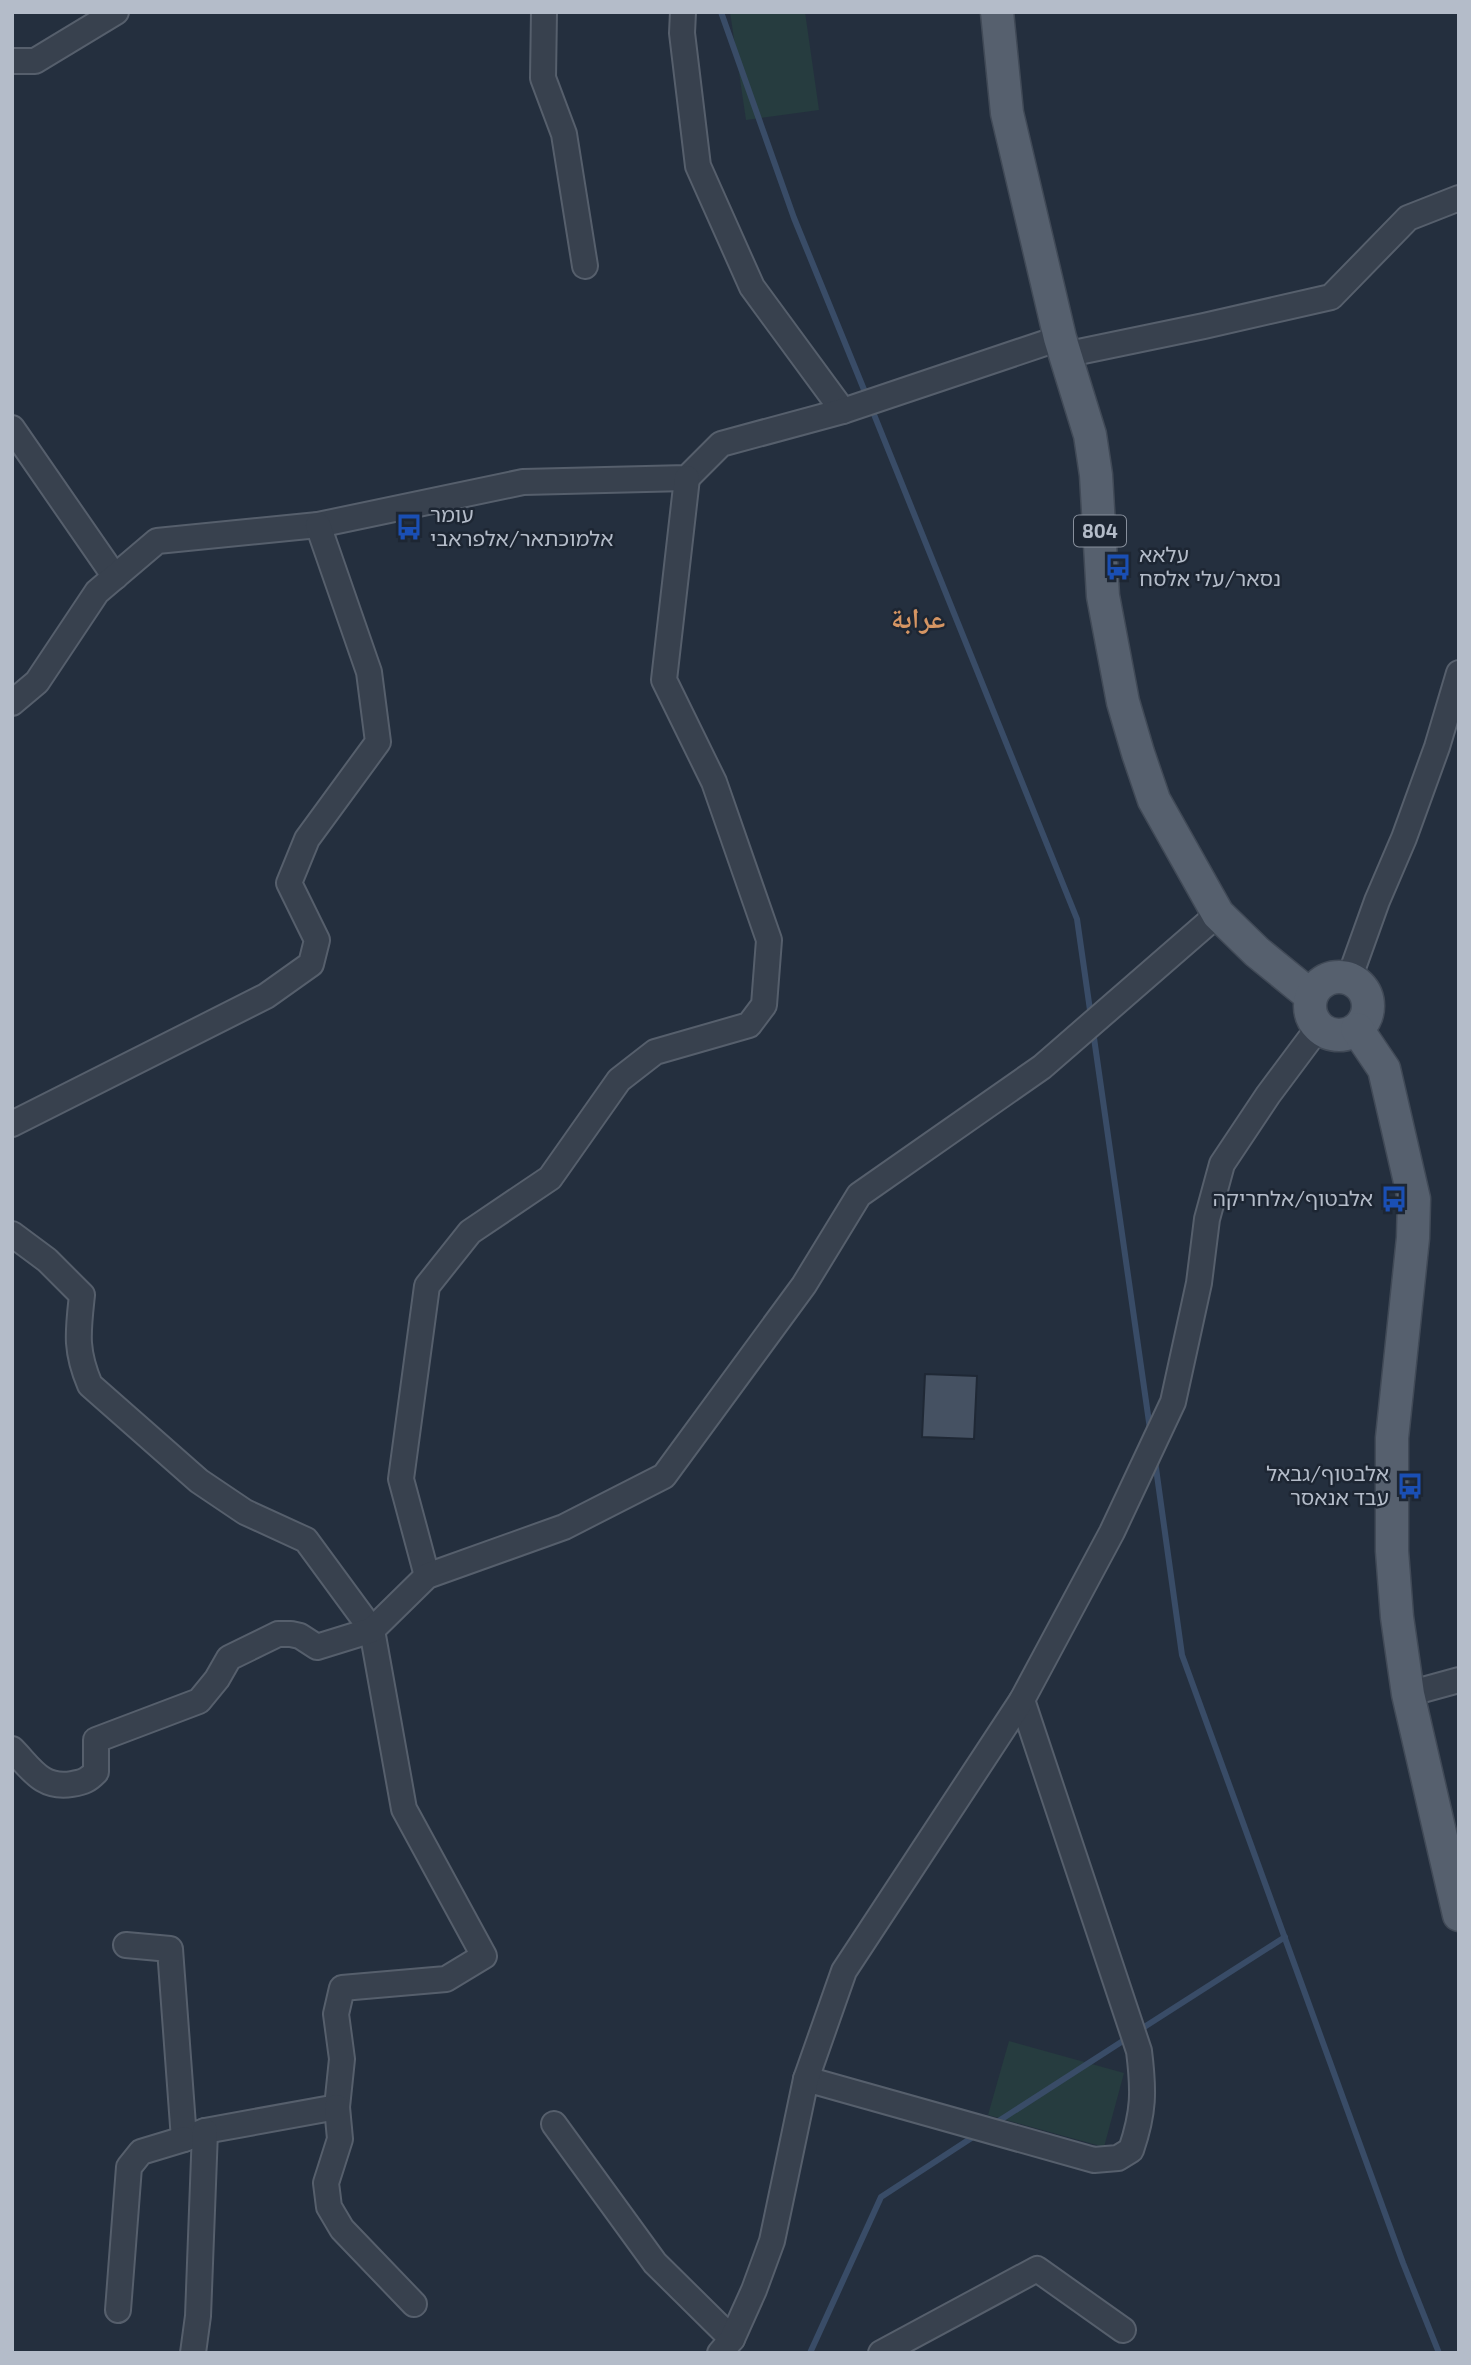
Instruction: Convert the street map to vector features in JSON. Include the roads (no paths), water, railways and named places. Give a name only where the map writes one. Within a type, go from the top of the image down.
[{"type":"main road","name":"804","points":[[997,12],[1007,113],[1062,346],[1090,435],[1096,475],[1103,596],[1124,702],[1154,800],[1218,914],[1257,952],[1311,996]]},
{"type":"main road","points":[[1331,978],[1349,979],[1363,989],[1368,1006],[1367,1015],[1357,1030],[1342,1036],[1325,1033],[1318,1028],[1310,1013],[1311,996],[1323,982],[1331,978]]},
{"type":"main road","points":[[1357,1030],[1384,1069],[1414,1199],[1413,1238],[1392,1438],[1392,1551],[1397,1616],[1408,1695],[1459,1915]]},
{"type":"street","points":[[12,61],[35,61],[116,12]]},
{"type":"street","points":[[544,12],[543,78],[564,134],[585,266]]},
{"type":"street","points":[[683,12],[682,33],[698,166],[752,287],[843,411]]},
{"type":"street","points":[[427,1576],[401,1479],[427,1286],[470,1232],[550,1178],[619,1080],[655,1052],[749,1025],[764,1006],[769,940],[714,782],[664,680],[687,478],[721,444],[1062,346],[1204,326],[1331,297],[1408,218],[1459,198]]},
{"type":"street","points":[[12,428],[115,577]]},
{"type":"street","points":[[17,693],[37,682],[97,592],[157,541],[318,526],[523,482],[687,478]]},
{"type":"street","points":[[12,1124],[266,996],[311,964],[317,940],[289,883],[307,839],[378,742],[369,672],[318,526]]},
{"type":"street","points":[[1349,979],[1377,901],[1409,825],[1457,687]]},
{"type":"street","points":[[12,1749],[34,1774],[49,1783],[62,1786],[86,1782],[96,1772],[96,1740],[199,1701],[218,1679],[229,1657],[278,1634],[300,1636],[317,1647],[372,1630],[427,1576],[564,1527],[664,1476],[804,1285],[859,1195],[1042,1067],[1218,914]]},
{"type":"street","points":[[554,2124],[655,2263],[726,2346],[754,2290],[772,2241],[806,2079],[844,1972],[1022,1700],[1112,1532],[1173,1402],[1199,1283],[1207,1219],[1222,1164],[1268,1095],[1318,1028]]},
{"type":"street","points":[[12,1234],[47,1260],[82,1296],[77,1337],[81,1363],[90,1385],[199,1481],[245,1512],[306,1540],[372,1630],[404,1809],[484,1956],[446,1979],[342,1988],[336,2014],[342,2059],[337,2107],[340,2139],[326,2183],[329,2207],[342,2229],[414,2304]]},
{"type":"street","points":[[1408,1695],[1459,1680]]},
{"type":"street","points":[[806,2079],[1094,2160],[1118,2158],[1131,2150],[1141,2121],[1143,2086],[1139,2051],[1022,1700]]},
{"type":"street","points":[[126,1945],[170,1949],[195,2135],[198,2316],[193,2353]]},
{"type":"street","points":[[118,2310],[129,2167],[141,2152],[195,2135],[337,2107]]},
{"type":"street","points":[[881,2353],[1037,2269],[1123,2330]]},
{"type":"waterway","points":[[721,12],[794,218],[867,397]]},
{"type":"waterway","points":[[871,407],[1077,919],[1091,1017]]},
{"type":"waterway","points":[[1093,1031],[1150,1429]]},
{"type":"waterway","points":[[1155,1461],[1182,1655],[1403,2263],[1439,2353]]},
{"type":"waterway","points":[[1138,2031],[1285,1937]]},
{"type":"waterway","points":[[994,2124],[1129,2037]]},
{"type":"waterway","points":[[810,2353],[881,2197],[976,2135]]},
{"type":"place","name":"עומר אלמוכתאר/אלפראבי","points":[[409,527]]},
{"type":"place","name":"עלאא נסאר/עלי אלסח","points":[[1118,567]]},
{"type":"place","name":"אלבטוף/אלחריקה","points":[[1394,1199]]},
{"type":"place","name":"אלבטוף/גבאל עבד אנאסר","points":[[1410,1486]]},
{"type":"district","name":"عرابة","points":[[918,618]]}]
